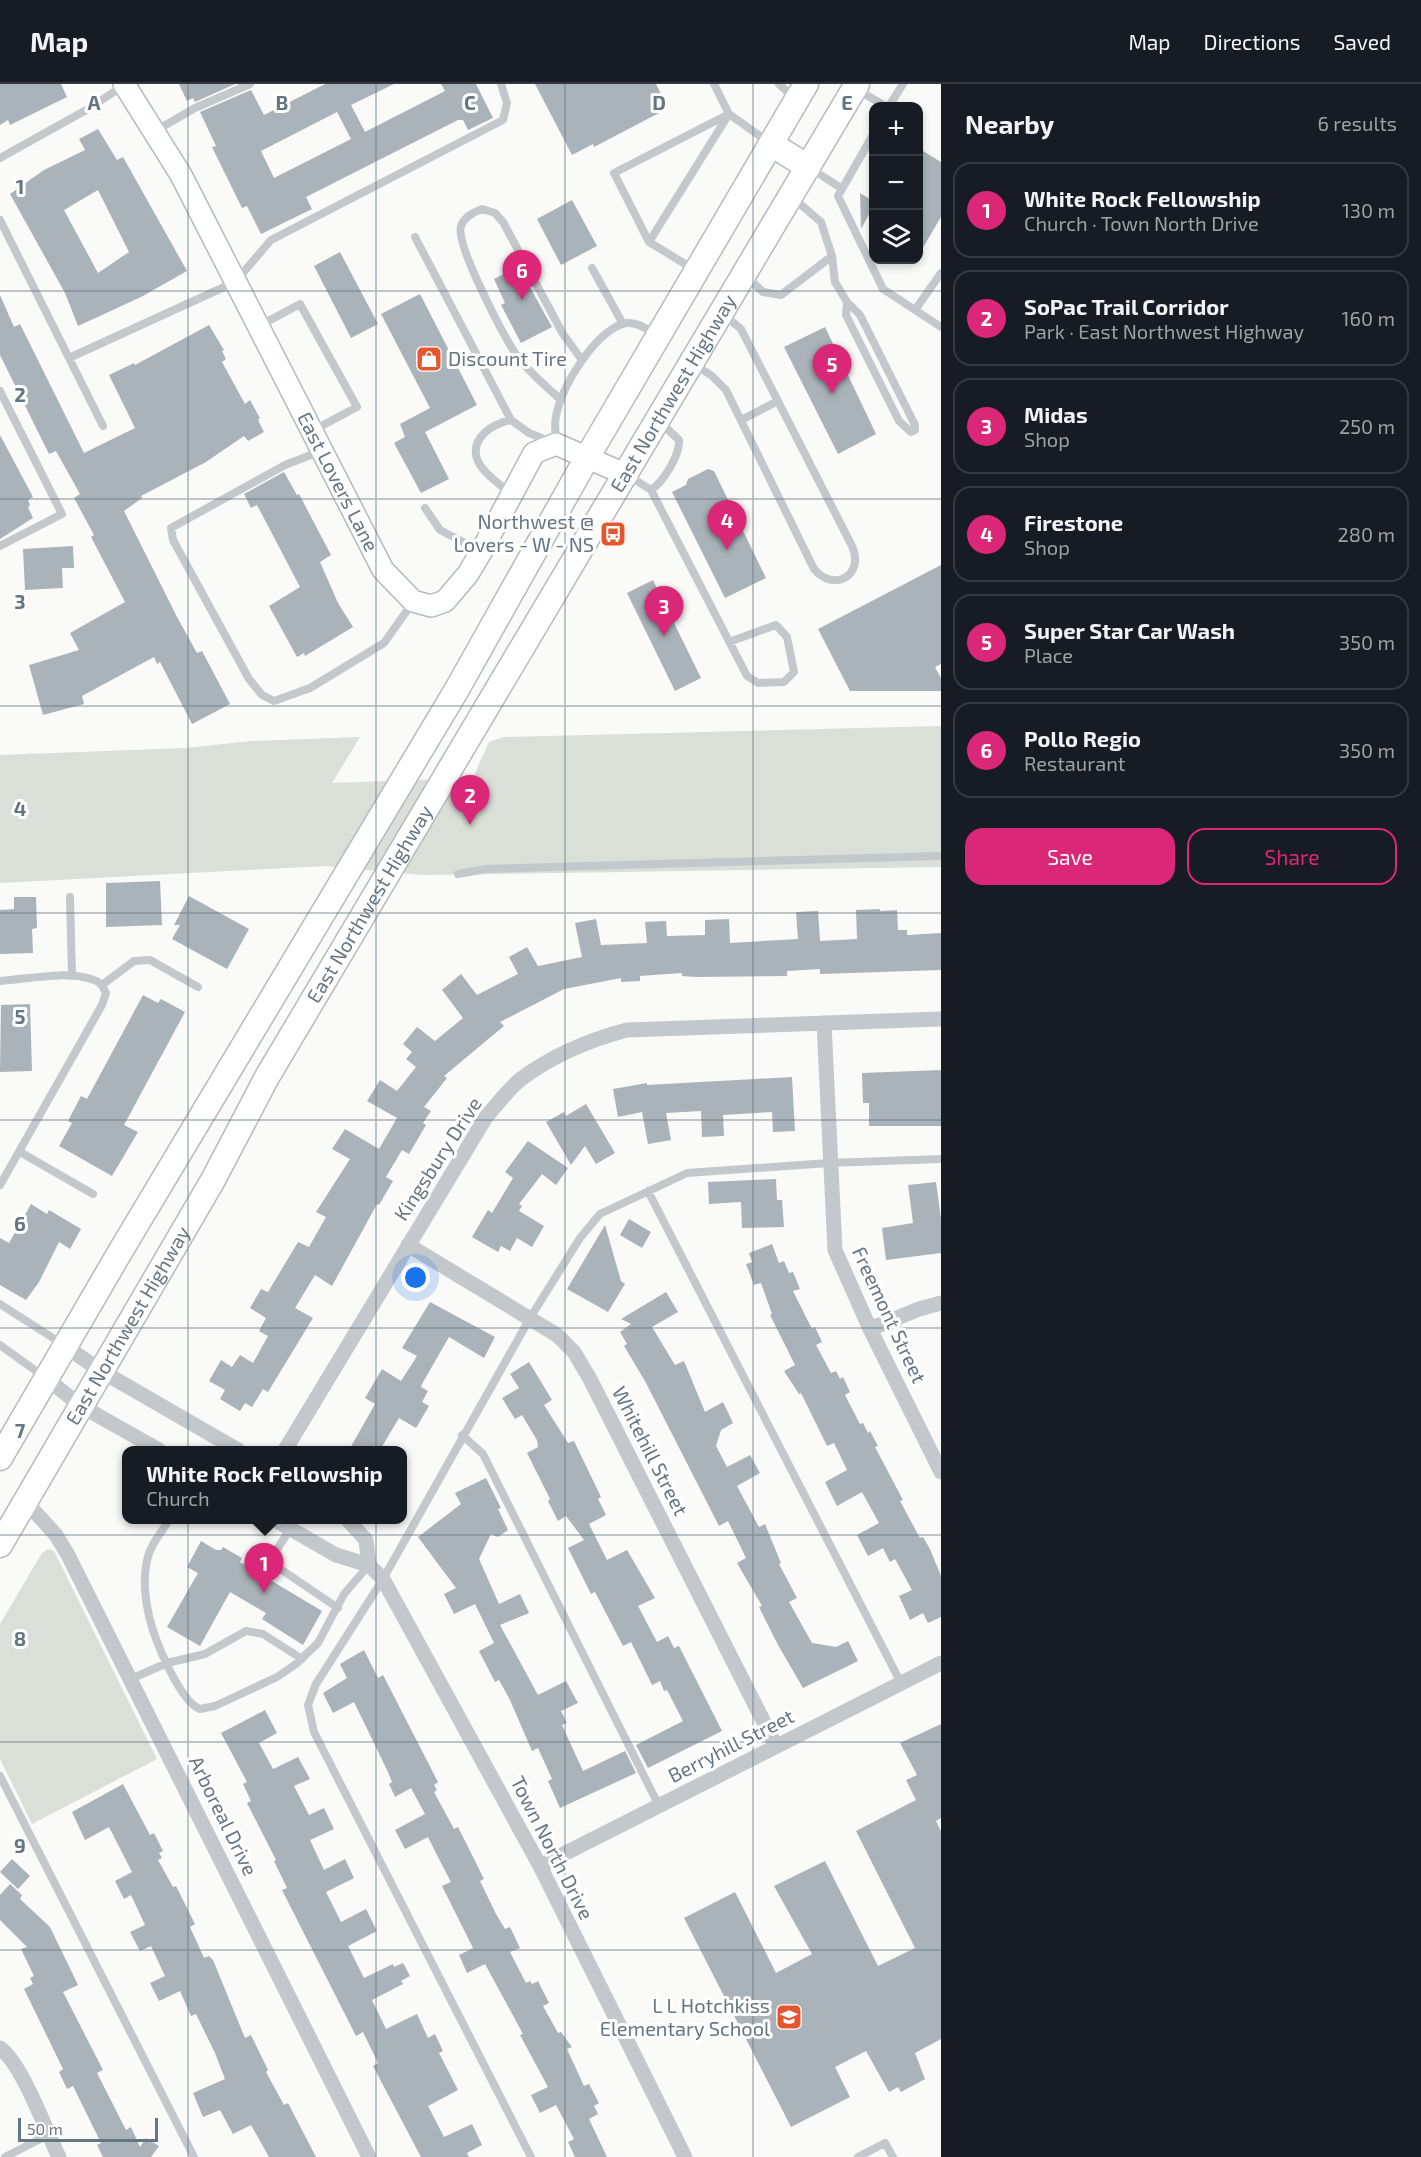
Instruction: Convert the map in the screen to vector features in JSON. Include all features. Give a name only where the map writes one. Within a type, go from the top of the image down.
[{"type":"main road","name":"East Northwest Highway","points":[[0,1545],[213,1180],[267,1077],[484,710],[693,364],[856,86]]},
{"type":"main road","name":"East Northwest Highway","points":[[0,1458],[456,692],[588,456],[771,144],[794,89]]},
{"type":"main road","points":[[771,144],[808,167]]},
{"type":"street","name":"East Lovers Lane","points":[[124,84],[181,175],[257,328],[383,570],[413,601]]},
{"type":"street","points":[[413,601],[431,606],[445,601],[468,574],[534,453],[556,444],[588,456],[627,475]]},
{"type":"street","name":"Kingsbury Drive","points":[[287,1446],[486,1117],[520,1080],[559,1055],[590,1040],[627,1030],[941,1019]]},
{"type":"street","name":"Freemont Street","points":[[824,1023],[835,1250],[870,1329],[941,1472]]},
{"type":"street","name":"Whitehill Street","points":[[408,1245],[557,1335],[574,1352],[590,1379],[776,1746]]},
{"type":"street","points":[[870,1329],[918,1309],[941,1303]]},
{"type":"street","points":[[65,1346],[101,1371],[231,1446]]},
{"type":"street","points":[[47,1378],[81,1406],[152,1446]]},
{"type":"street","name":"Arboreal Drive","points":[[26,1502],[56,1535],[131,1678],[369,2157]]},
{"type":"street","name":"Town North Drive","points":[[282,1524],[336,1555],[369,1565],[383,1579],[540,1866],[685,2157]]},
{"type":"street","points":[[352,1524],[366,1540],[369,1565]]},
{"type":"street","name":"Berryhill Street","points":[[540,1866],[941,1663]]},
{"type":"street","points":[[0,2048],[8,2054],[20,2076],[59,2157]]},
{"type":"lane","points":[[0,158],[88,109],[124,84]]},
{"type":"lane","points":[[155,131],[195,108],[250,84]]},
{"type":"lane","points":[[69,358],[235,282],[271,240],[503,120],[507,103],[501,84]]},
{"type":"lane","points":[[714,84],[729,114],[771,144]]},
{"type":"lane","points":[[890,102],[903,84]]},
{"type":"lane","points":[[856,86],[881,102]]},
{"type":"lane","points":[[649,242],[729,114]]},
{"type":"lane","points":[[696,271],[649,242],[614,173],[729,114]]},
{"type":"lane","points":[[869,140],[838,196],[883,289],[941,327]]},
{"type":"lane","points":[[808,167],[841,188]]},
{"type":"lane","points":[[791,196],[821,222],[832,256],[835,282],[847,302],[860,315],[915,425],[915,430],[910,432],[898,422],[846,315],[847,302]]},
{"type":"lane","points":[[561,400],[516,354],[467,259],[460,240],[461,225],[470,214],[482,209],[495,213],[503,222],[563,334],[582,360]]},
{"type":"lane","points":[[0,220],[103,426]]},
{"type":"lane","points":[[415,237],[511,420],[529,433],[556,444],[555,418],[561,400],[590,349],[622,324],[635,324],[659,335]]},
{"type":"lane","points":[[745,275],[763,292],[780,295],[832,256]]},
{"type":"lane","points":[[592,268],[622,324]]},
{"type":"lane","points":[[915,310],[941,273]]},
{"type":"lane","points":[[257,328],[300,304],[357,407],[311,432]]},
{"type":"lane","points":[[693,364],[714,377],[726,390],[814,569],[821,577],[830,580],[841,579],[850,574],[856,566],[856,555],[741,329],[722,314]]},
{"type":"lane","points":[[0,391],[62,514],[0,546]]},
{"type":"lane","points":[[741,420],[778,401]]},
{"type":"lane","points":[[511,420],[497,422],[484,431],[477,442],[476,455],[482,468],[511,494]]},
{"type":"lane","points":[[651,490],[658,485],[679,449],[679,440],[659,421]]},
{"type":"lane","points":[[321,451],[285,465],[171,528],[173,540],[233,649],[262,695],[274,701],[310,688],[384,644],[413,601]]},
{"type":"lane","points":[[627,475],[651,490],[729,642],[747,676],[758,683],[784,682],[794,672],[787,637],[776,625],[729,642]]},
{"type":"lane","points":[[425,508],[440,530],[481,552]]},
{"type":"lane","points":[[458,874],[486,869],[941,856]]},
{"type":"lane","points":[[70,897],[72,976]]},
{"type":"lane","points":[[102,985],[134,961],[150,960],[198,987]]},
{"type":"lane","points":[[0,981],[72,976],[95,980],[102,985],[106,993],[102,1005],[0,1185]]},
{"type":"lane","points":[[20,1152],[93,1194]]},
{"type":"lane","points":[[531,2157],[314,1732],[308,1705],[316,1684],[383,1579],[462,1435],[530,1318],[580,1238],[600,1215],[687,1173],[830,1162],[941,1160]]},
{"type":"lane","points":[[648,1191],[901,1683]]},
{"type":"lane","points":[[0,1304],[65,1346]]},
{"type":"lane","points":[[0,1345],[47,1378]]},
{"type":"lane","points":[[462,1435],[483,1454],[659,1806]]},
{"type":"lane","points":[[167,1524],[149,1554],[145,1587],[149,1617],[167,1663],[188,1701],[200,1709],[215,1706],[277,1677],[302,1659],[318,1643],[344,1594],[369,1565]]},
{"type":"lane","points":[[290,1529],[276,1551],[273,1564],[338,1608]]},
{"type":"lane","points":[[131,1678],[167,1663],[205,1654],[246,1631],[263,1635],[302,1659]]},
{"type":"lane","points":[[0,1776],[194,2157]]},
{"type":"lane","points":[[5,2157],[48,2135]]},
{"type":"lane","points":[[858,2157],[885,2143],[893,2157]]},
{"type":"shaded area","points":[[941,726],[941,867],[423,875],[324,866],[0,883],[0,755],[186,748],[251,741],[360,737],[332,783],[473,778],[489,742],[504,737]]},
{"type":"shaded area","points":[[48,1549],[54,1551],[157,1759],[32,1824],[0,1759],[0,1624],[42,1553]]},
{"type":"building","points":[[0,84],[61,84],[67,97],[10,125],[8,120],[0,125]]},
{"type":"building","points":[[179,84],[235,84],[195,102],[193,98],[187,101]]},
{"type":"building","points":[[325,84],[394,84],[351,105],[365,132],[445,91],[441,84],[476,84],[493,118],[468,130],[463,120],[458,120],[306,197],[312,209],[261,234],[247,206],[242,208],[212,147],[216,146],[200,112],[251,90],[264,115]],"holes":[[[337,112],[351,139],[274,178],[261,151]]]},
{"type":"building","points":[[535,84],[656,84],[667,106],[658,111],[659,113],[594,147],[593,144],[572,155]]},
{"type":"building","points":[[98,129],[117,160],[123,157],[187,271],[141,297],[78,326],[65,293],[10,194],[44,170],[85,150],[79,139]],"holes":[[[98,190],[129,252],[98,273],[64,210]]]},
{"type":"building","points":[[923,151],[941,162],[941,217],[923,248]]},
{"type":"building","points":[[860,193],[869,199],[869,214],[861,229]]},
{"type":"building","points":[[572,200],[597,246],[561,265],[537,219]]},
{"type":"building","points":[[340,252],[378,324],[351,338],[314,266]]},
{"type":"building","points":[[514,269],[517,274],[521,271],[552,327],[521,343],[501,305],[505,303],[494,279]]},
{"type":"building","name":"Discount Tire","points":[[420,294],[477,405],[425,432],[449,479],[421,493],[394,443],[405,437],[400,424],[430,408],[381,314]]},
{"type":"building","points":[[0,295],[14,327],[20,324],[84,453],[135,428],[109,375],[134,363],[135,365],[209,325],[224,350],[222,351],[226,359],[222,362],[245,404],[250,400],[260,418],[258,420],[264,432],[248,441],[244,436],[206,462],[141,496],[142,498],[124,511],[177,617],[197,653],[202,651],[230,704],[192,724],[160,662],[157,664],[154,657],[82,696],[84,704],[43,715],[29,665],[79,650],[70,633],[125,602],[91,537],[94,535],[74,498],[80,494],[56,451],[49,454],[0,355]]},
{"type":"building","points":[[825,327],[876,434],[838,454],[784,347]]},
{"type":"building","points":[[0,435],[33,497],[28,500],[30,505],[28,507],[33,518],[0,539]]},
{"type":"building","points":[[708,469],[714,471],[766,578],[725,598],[672,492],[686,485],[688,479]]},
{"type":"building","points":[[284,472],[297,495],[299,494],[331,555],[320,562],[338,603],[353,627],[305,656],[304,653],[297,657],[269,606],[300,587],[257,505],[251,508],[244,494]]},
{"type":"building","points":[[73,546],[74,568],[62,568],[63,588],[25,590],[23,549]]},
{"type":"building","points":[[941,565],[941,664],[935,667],[941,678],[941,691],[850,691],[818,629]]},
{"type":"building","points":[[653,580],[701,678],[675,691],[627,593]]},
{"type":"building","points":[[160,881],[162,925],[106,927],[106,883]]},
{"type":"building","points":[[189,896],[249,929],[227,969],[172,939],[180,925],[174,925]]},
{"type":"building","points":[[14,897],[36,897],[37,928],[32,929],[33,953],[0,954],[0,910],[14,909]]},
{"type":"building","points":[[880,909],[880,911],[897,910],[898,930],[907,930],[907,935],[941,933],[941,970],[820,974],[820,969],[787,971],[787,976],[697,977],[682,976],[682,973],[640,976],[640,981],[621,982],[621,978],[564,989],[500,1022],[504,1026],[444,1076],[447,1078],[424,1107],[431,1111],[423,1123],[426,1125],[409,1154],[402,1150],[386,1177],[393,1181],[379,1205],[377,1204],[332,1286],[315,1275],[295,1308],[313,1318],[268,1392],[263,1389],[252,1407],[245,1403],[240,1411],[220,1399],[225,1390],[209,1381],[221,1360],[232,1367],[240,1355],[253,1363],[268,1336],[259,1331],[266,1318],[250,1308],[261,1289],[268,1292],[298,1242],[309,1247],[326,1217],[316,1212],[350,1159],[332,1149],[345,1129],[379,1149],[397,1118],[367,1101],[380,1080],[397,1091],[416,1067],[406,1059],[412,1052],[403,1044],[417,1027],[435,1041],[463,1018],[442,990],[461,974],[477,995],[518,974],[509,957],[527,947],[538,966],[582,957],[575,923],[596,919],[601,945],[647,943],[645,922],[666,921],[667,936],[705,935],[705,920],[729,919],[730,943],[798,939],[796,912],[818,911],[820,941],[857,939],[856,910]]},
{"type":"building","points":[[143,995],[158,1003],[161,999],[185,1012],[124,1125],[138,1132],[112,1176],[59,1146],[72,1123],[68,1121],[81,1096],[87,1099]]},
{"type":"building","points":[[30,1004],[32,1071],[0,1072],[1,1005]]},
{"type":"building","points":[[941,1070],[941,1126],[869,1126],[869,1103],[863,1103],[862,1073]]},
{"type":"building","points":[[792,1077],[795,1131],[773,1132],[772,1112],[723,1115],[724,1136],[702,1137],[701,1111],[666,1113],[671,1140],[648,1144],[642,1112],[618,1117],[613,1089],[647,1083],[647,1085]]},
{"type":"building","points":[[586,1104],[615,1153],[596,1164],[585,1146],[571,1165],[546,1122],[564,1112],[566,1116]]},
{"type":"building","points":[[528,1141],[568,1168],[556,1185],[542,1174],[519,1204],[522,1206],[519,1211],[544,1226],[532,1247],[517,1238],[510,1251],[501,1246],[498,1252],[472,1237],[488,1210],[492,1213],[513,1178],[505,1172]]},
{"type":"building","points":[[776,1179],[777,1200],[782,1200],[784,1227],[742,1228],[741,1202],[709,1204],[708,1182]]},
{"type":"building","points":[[936,1182],[941,1219],[941,1253],[886,1260],[882,1228],[913,1223],[908,1185]]},
{"type":"building","points":[[31,1204],[47,1214],[49,1210],[81,1229],[70,1249],[59,1242],[39,1282],[26,1300],[0,1285],[0,1238],[9,1243]]},
{"type":"building","points":[[629,1219],[651,1232],[642,1248],[620,1235]]},
{"type":"building","points":[[605,1225],[621,1281],[625,1284],[608,1312],[567,1289]]},
{"type":"building","points":[[772,1244],[779,1263],[784,1261],[789,1273],[793,1272],[800,1289],[793,1291],[812,1329],[815,1327],[822,1342],[816,1345],[831,1373],[836,1371],[840,1379],[843,1377],[850,1392],[845,1395],[860,1424],[863,1423],[868,1433],[870,1431],[878,1446],[875,1447],[903,1500],[900,1501],[920,1538],[923,1537],[930,1549],[941,1576],[941,1617],[928,1623],[923,1613],[910,1620],[899,1596],[912,1590],[895,1559],[890,1562],[883,1548],[868,1556],[857,1535],[879,1523],[862,1492],[837,1506],[825,1482],[847,1470],[834,1443],[827,1446],[801,1393],[799,1394],[784,1371],[795,1365],[770,1315],[772,1314],[761,1283],[754,1285],[746,1264],[752,1262],[749,1253]]},
{"type":"building","points":[[666,1292],[678,1312],[652,1327],[675,1365],[684,1361],[705,1412],[723,1402],[733,1423],[721,1430],[716,1446],[727,1467],[750,1455],[760,1473],[737,1486],[759,1527],[765,1524],[781,1563],[779,1564],[797,1598],[789,1602],[812,1643],[836,1647],[848,1641],[858,1661],[803,1688],[759,1607],[762,1606],[737,1563],[746,1558],[728,1521],[719,1526],[645,1381],[624,1346],[627,1344],[620,1332],[631,1324],[621,1319]]},
{"type":"building","points":[[430,1302],[495,1337],[484,1358],[449,1337],[422,1384],[421,1387],[428,1391],[422,1402],[429,1406],[416,1428],[399,1418],[382,1446],[351,1446],[375,1404],[365,1398],[382,1369],[401,1381],[417,1356],[402,1348]]},
{"type":"building","points":[[529,1362],[552,1400],[544,1405],[568,1443],[574,1441],[601,1497],[598,1499],[606,1515],[589,1524],[607,1560],[627,1550],[655,1598],[638,1606],[657,1642],[668,1636],[674,1648],[679,1646],[722,1731],[648,1768],[636,1745],[683,1721],[667,1690],[664,1691],[660,1681],[652,1685],[631,1642],[623,1646],[595,1592],[591,1594],[568,1548],[584,1540],[566,1516],[558,1521],[548,1501],[550,1499],[527,1453],[538,1447],[537,1440],[522,1415],[515,1419],[502,1398],[519,1388],[510,1374]]},
{"type":"building","points":[[486,1478],[501,1508],[498,1509],[508,1530],[498,1537],[491,1534],[479,1559],[499,1604],[520,1594],[529,1613],[500,1625],[538,1695],[566,1681],[578,1703],[561,1711],[567,1723],[562,1725],[583,1771],[625,1751],[636,1773],[560,1808],[548,1781],[552,1779],[538,1748],[532,1751],[510,1700],[499,1680],[495,1682],[479,1651],[494,1643],[475,1604],[454,1614],[444,1594],[456,1588],[418,1537],[461,1504],[455,1493]]},
{"type":"building","points":[[201,1541],[216,1550],[221,1550],[223,1547],[242,1558],[240,1562],[322,1611],[303,1645],[262,1619],[266,1613],[230,1592],[200,1646],[167,1627],[198,1573],[187,1567]]},
{"type":"building","points":[[364,1650],[378,1678],[383,1675],[438,1782],[434,1785],[437,1790],[434,1792],[454,1829],[458,1827],[484,1879],[480,1881],[496,1914],[505,1929],[510,1927],[520,1948],[510,1952],[526,1983],[530,1981],[532,1984],[538,1981],[549,2003],[543,2006],[558,2033],[561,2032],[572,2047],[567,2049],[584,2086],[589,2084],[599,2103],[594,2106],[598,2114],[589,2119],[607,2157],[575,2157],[568,2142],[574,2139],[556,2105],[540,2113],[531,2095],[548,2087],[520,2035],[523,2034],[485,1964],[467,1973],[459,1955],[473,1948],[442,1886],[451,1882],[428,1837],[405,1849],[395,1830],[425,1814],[411,1788],[395,1797],[389,1784],[392,1782],[387,1770],[354,1702],[333,1713],[323,1693],[347,1678],[340,1664]]},
{"type":"building","points":[[265,1710],[277,1733],[259,1743],[273,1769],[298,1757],[310,1779],[294,1786],[309,1815],[324,1808],[334,1829],[310,1840],[324,1870],[345,1859],[354,1878],[326,1892],[341,1922],[366,1909],[377,1931],[348,1946],[364,1978],[393,1964],[394,1967],[403,1963],[410,1976],[401,1981],[403,1984],[372,2000],[386,2029],[417,2014],[428,2038],[435,2034],[443,2051],[439,2053],[458,2090],[428,2106],[444,2137],[472,2124],[482,2145],[467,2153],[469,2157],[421,2157],[373,2066],[378,2063],[363,2032],[356,2036],[282,1890],[287,1888],[274,1861],[276,1860],[247,1803],[251,1801],[243,1784],[247,1782],[221,1733]]},
{"type":"building","points":[[941,1724],[941,1818],[936,1821],[941,1831],[941,2039],[915,2053],[925,2079],[901,2092],[898,2087],[889,2092],[866,2051],[835,2067],[850,2097],[791,2127],[684,1918],[735,1892],[776,1973],[812,1954],[774,1886],[825,1861],[878,1966],[915,1948],[856,1831],[916,1800],[906,1780],[917,1775],[900,1743]]},
{"type":"building","points":[[123,1784],[150,1835],[154,1833],[163,1851],[159,1853],[162,1858],[158,1860],[173,1887],[176,1886],[195,1924],[190,1927],[204,1958],[209,1956],[213,1960],[245,2038],[251,2035],[268,2070],[266,2072],[284,2105],[288,2103],[316,2157],[269,2157],[251,2125],[233,2134],[220,2110],[203,2117],[193,2093],[225,2079],[215,2053],[196,2014],[191,2016],[180,1991],[159,2001],[150,1983],[165,1976],[151,1946],[140,1951],[130,1932],[145,1925],[131,1895],[124,1899],[115,1881],[132,1872],[109,1827],[85,1840],[72,1812]]},
{"type":"building","points":[[12,1859],[30,1876],[18,1889],[0,1872]]},
{"type":"building","points":[[10,1884],[22,1895],[20,1899],[50,1927],[78,1985],[63,1992],[103,2070],[97,2073],[126,2130],[131,2127],[140,2147],[146,2138],[159,2146],[151,2157],[103,2157],[97,2145],[101,2143],[73,2086],[67,2089],[59,2072],[63,2069],[24,1989],[33,1984],[30,1978],[34,1976],[21,1949],[27,1947],[0,1920],[0,1895]]},
{"type":"place","name":"Pollo Regio","points":[[522,300]]},
{"type":"place","name":"Discount Tire","points":[[429,359]]},
{"type":"place","name":"Super Star Car Wash","points":[[832,394]]},
{"type":"place","name":"Northwest @ Lovers - W - NS","points":[[613,534]]},
{"type":"place","name":"Firestone","points":[[727,550]]},
{"type":"place","name":"Midas","points":[[664,636]]},
{"type":"place","name":"SoPac Trail Corridor","points":[[470,825]]},
{"type":"place","name":"White Rock Fellowship","points":[[264,1593]]},
{"type":"place","name":"L L Hotchkiss Elementary School","points":[[789,2017]]}]
